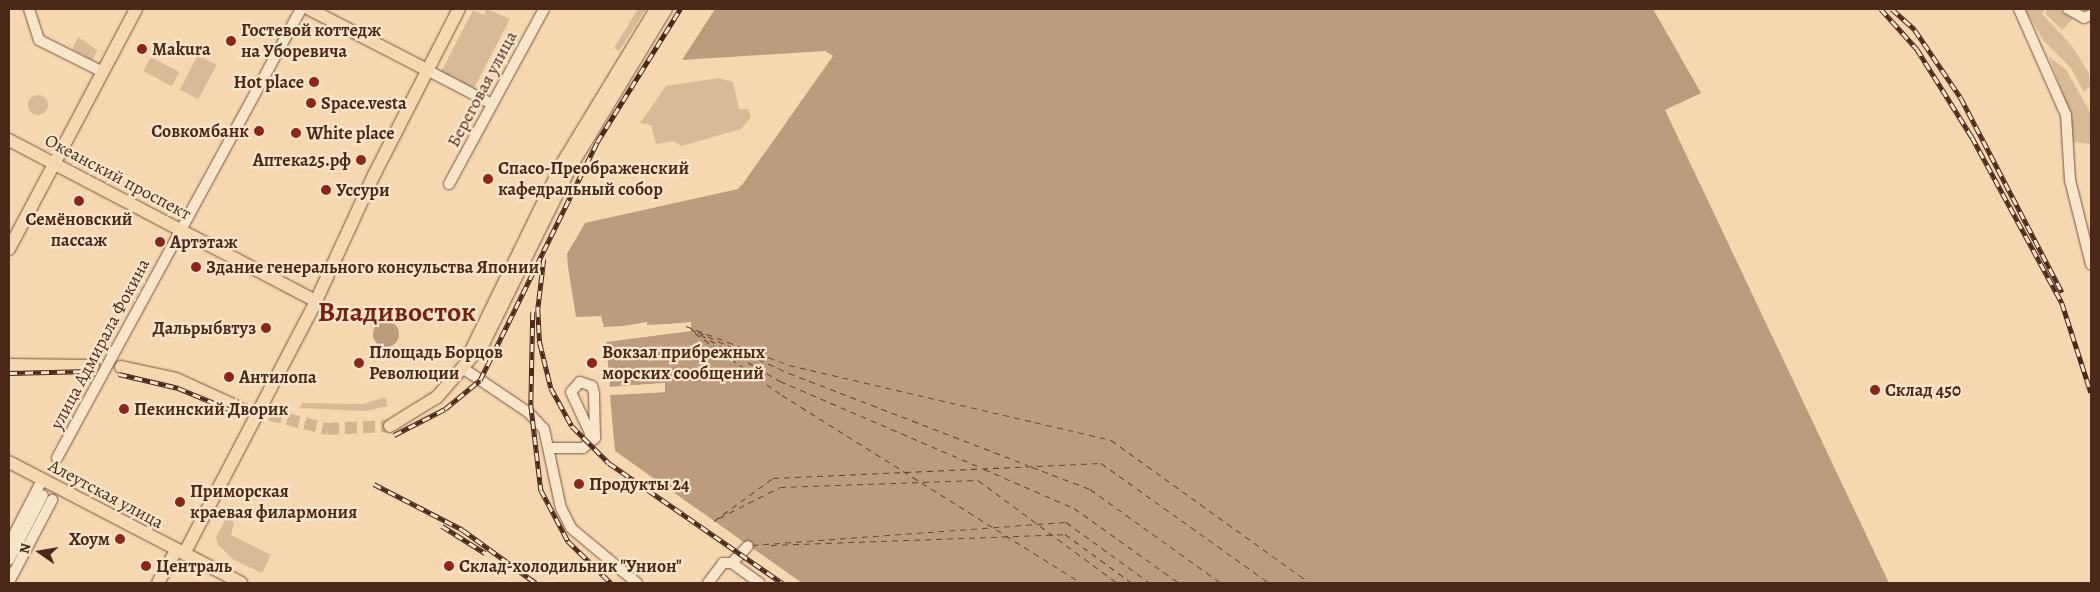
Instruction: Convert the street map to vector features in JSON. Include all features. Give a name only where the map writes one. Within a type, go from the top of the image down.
[{"type":"main road","points":[[9,249],[56,164],[136,9]]},
{"type":"main road","points":[[309,9],[428,70]]},
{"type":"main road","points":[[158,583],[180,552],[316,301],[459,9]]},
{"type":"main road","points":[[464,369],[474,339],[563,162],[656,9]]},
{"type":"main road","points":[[390,426],[428,405],[464,369],[483,344],[571,166],[666,9]]},
{"type":"main road","name":"Океанский проспект","points":[[9,140],[316,301]]},
{"type":"main road","points":[[9,365],[92,366]]},
{"type":"main road","points":[[121,367],[176,379],[235,406]]},
{"type":"main road","name":"Алеутская улица","points":[[9,462],[241,583]]},
{"type":"street","points":[[29,9],[40,40],[103,72]]},
{"type":"street","name":"улица Адмирала Фокина","points":[[58,458],[180,229],[301,9]]},
{"type":"street","name":"Береговая улица","points":[[449,184],[544,9]]},
{"type":"street","points":[[2019,9],[2066,115],[2071,187],[2091,264]]},
{"type":"street","points":[[2068,9],[2084,18],[2091,15]]},
{"type":"street","points":[[428,70],[492,104]]},
{"type":"street","points":[[464,369],[532,415],[544,429],[551,448],[561,508],[571,528],[637,583]]},
{"type":"street","points":[[551,448],[571,450],[589,442],[597,431],[592,386],[584,381],[575,383],[571,392],[590,433],[589,442]]},
{"type":"street","points":[[9,544],[42,480]]},
{"type":"street","points":[[9,560],[48,497],[9,582]]},
{"type":"street","points":[[732,563],[748,546]]},
{"type":"street","points":[[708,583],[723,563],[732,563],[760,583]]},
{"type":"shaded area","points":[[487,9],[510,19],[474,88],[441,72],[473,10],[484,15]]},
{"type":"shaded area","points":[[638,9],[646,9],[619,51],[614,48]]},
{"type":"shaded area","points":[[715,9],[1653,9],[1701,93],[1665,110],[1889,583],[802,583],[615,451],[610,395],[665,392],[665,383],[610,387],[606,342],[691,330],[691,323],[604,327],[601,316],[576,317],[568,267],[567,254],[585,223],[738,189],[832,56],[825,51],[682,60]]},
{"type":"shaded area","points":[[2025,9],[2045,9],[2042,14],[2071,45],[2089,73],[2090,86],[2084,92],[2071,68],[2044,41]]},
{"type":"shaded area","points":[[2048,9],[2058,9],[2073,19],[2062,30],[2045,13]]},
{"type":"shaded area","points":[[78,37],[97,50],[93,60],[72,49]]},
{"type":"shaded area","points":[[198,55],[217,65],[198,99],[180,89]]},
{"type":"shaded area","points":[[2049,56],[2067,71],[2091,114],[2091,144],[2072,142],[2067,106]]},
{"type":"shaded area","points":[[151,57],[179,72],[172,86],[143,71]]},
{"type":"shaded area","points":[[719,78],[733,82],[739,109],[748,109],[751,117],[741,129],[681,146],[674,141],[656,144],[651,125],[640,123],[666,86]]},
{"type":"shaded area","points":[[38,95],[45,98],[48,105],[45,112],[38,115],[31,112],[28,105],[31,98]]},
{"type":"shaded area","points":[[386,321],[395,325],[399,334],[395,343],[386,347],[377,343],[373,334],[377,325]]},
{"type":"shaded area","points":[[386,397],[387,406],[367,411],[300,408],[302,403],[363,404]]},
{"type":"shaded area","points":[[226,518],[234,522],[231,535],[271,555],[262,573],[234,560],[218,545],[216,537]]},
{"type":"pier","points":[[825,51],[833,56],[742,185],[728,191],[740,183],[830,56]]},
{"type":"pier","points":[[647,322],[647,326],[691,322],[691,331],[606,342],[689,328],[605,329]]},
{"type":"pier","points":[[665,383],[665,392],[610,395],[663,390],[662,386],[610,387]]},
{"type":"ferry route","points":[[686,326],[789,365],[1111,440],[1310,583]]},
{"type":"ferry route","points":[[691,329],[780,381],[980,467]]},
{"type":"ferry route","points":[[698,332],[789,373],[1028,465]]},
{"type":"ferry route","points":[[695,333],[782,395],[1082,583]]},
{"type":"ferry route","points":[[714,521],[773,478],[1101,463],[1269,583]]},
{"type":"ferry route","points":[[1032,467],[1090,489],[1221,583]]},
{"type":"ferry route","points":[[984,469],[1074,508],[1179,583]]},
{"type":"ferry route","points":[[719,518],[780,487],[978,480],[1117,583]]},
{"type":"ferry route","points":[[752,545],[1066,522],[1150,583]]},
{"type":"ferry route","points":[[771,545],[1065,534],[1132,583]]},
{"type":"tunnel","points":[[235,406],[327,429],[390,426]]},
{"type":"railway","points":[[394,435],[445,409],[480,380],[597,142],[680,9]]},
{"type":"railway","points":[[1881,9],[1917,49],[1972,137],[2062,303],[2091,392]]},
{"type":"railway","points":[[1892,9],[1915,30],[1961,98],[2062,292]]},
{"type":"railway","points":[[544,259],[538,309],[540,343],[551,388],[572,426],[609,463],[782,583]]},
{"type":"railway","points":[[533,312],[531,405],[541,490],[568,541],[611,583]]},
{"type":"railway","points":[[9,373],[91,371]]},
{"type":"railway","points":[[119,374],[178,388],[231,410]]},
{"type":"railway","points":[[374,484],[463,530],[536,583]]},
{"type":"railway","points":[[442,526],[485,553]]},
{"type":"place","name":"Гостевой коттедж на Уборевича","points":[[231,41]]},
{"type":"place","name":"Makura","points":[[142,49]]},
{"type":"place","name":"Hot place","points":[[314,82]]},
{"type":"place","name":"Space.vesta","points":[[311,103]]},
{"type":"place","name":"Совкомбанк","points":[[259,131]]},
{"type":"place","name":"White place","points":[[296,133]]},
{"type":"place","name":"Аптека25.рф","points":[[361,160]]},
{"type":"place","name":"Спасо-Преображенский кафедральный собор","points":[[488,179]]},
{"type":"place","name":"Уссури","points":[[326,190]]},
{"type":"place","name":"Семёновский пассаж","points":[[79,201]]},
{"type":"place","name":"Артэтаж","points":[[160,242]]},
{"type":"place","name":"Здание генерального консульства Японии","points":[[196,267]]},
{"type":"place","name":"Дальрыбвтуз","points":[[266,328]]},
{"type":"place","name":"Площадь Борцов Революции","points":[[359,363]]},
{"type":"place","name":"Вокзал прибрежных морских сообщений","points":[[592,363]]},
{"type":"place","name":"Антилопа","points":[[229,377]]},
{"type":"place","name":"Склад 450","points":[[1875,390]]},
{"type":"place","name":"Пекинский Дворик","points":[[124,409]]},
{"type":"place","name":"Продукты 24","points":[[579,484]]},
{"type":"place","name":"Приморская краевая филармония","points":[[180,502]]},
{"type":"place","name":"Хоум","points":[[120,539]]},
{"type":"place","name":"Централь","points":[[146,566]]},
{"type":"place","name":"Склад-холодильник \"Унион\"","points":[[449,566]]},
{"type":"district","name":"Владивосток","points":[[397,312]]}]
